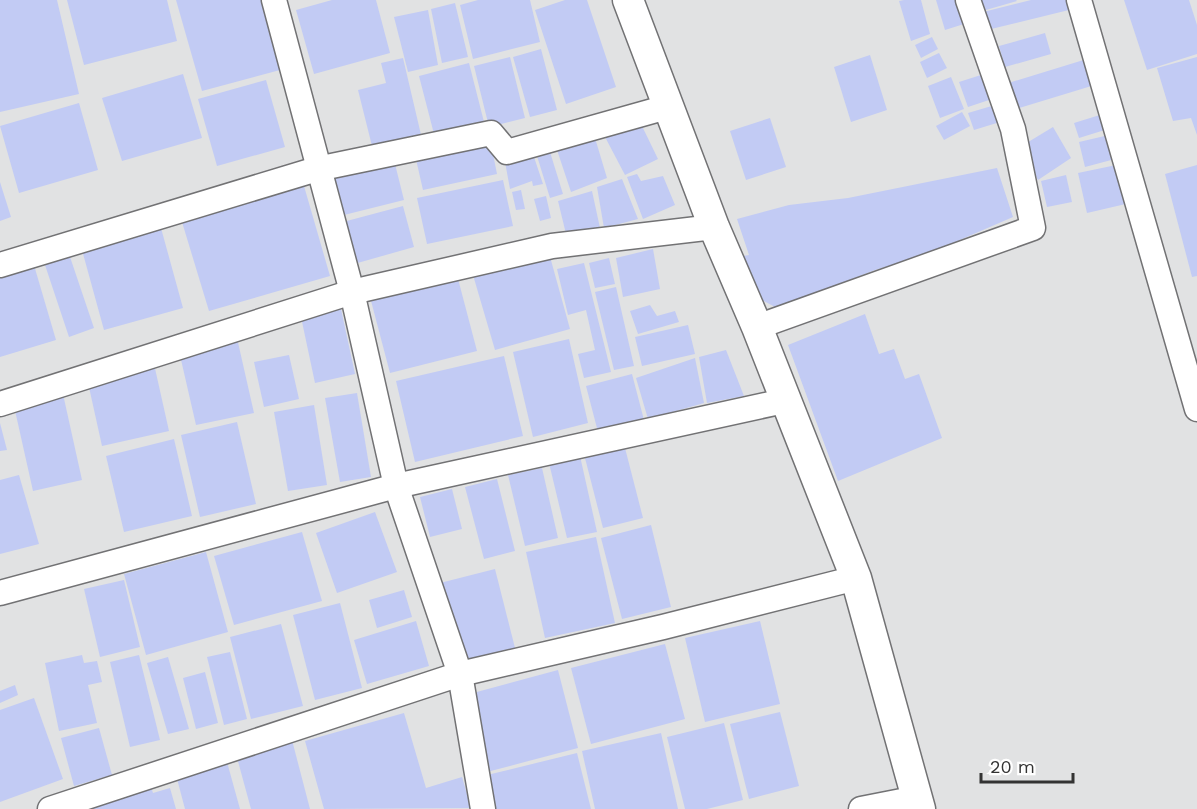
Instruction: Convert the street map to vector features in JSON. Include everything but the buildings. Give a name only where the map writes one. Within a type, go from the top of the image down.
[{"type":"street","points":[[274,0],[317,168],[352,292],[396,486],[460,674],[483,809]]},
{"type":"street","points":[[628,0],[714,227],[855,578],[918,803],[861,809]]},
{"type":"street","points":[[756,327],[1033,228],[1013,129],[968,0]]},
{"type":"street","points":[[1079,0],[1197,409]]},
{"type":"street","points":[[0,265],[317,168],[491,133],[507,152],[667,107]]},
{"type":"street","points":[[0,405],[352,292],[552,246],[714,227]]},
{"type":"street","points":[[0,593],[396,486],[784,401]]},
{"type":"street","points":[[50,809],[460,674],[855,578]]}]
